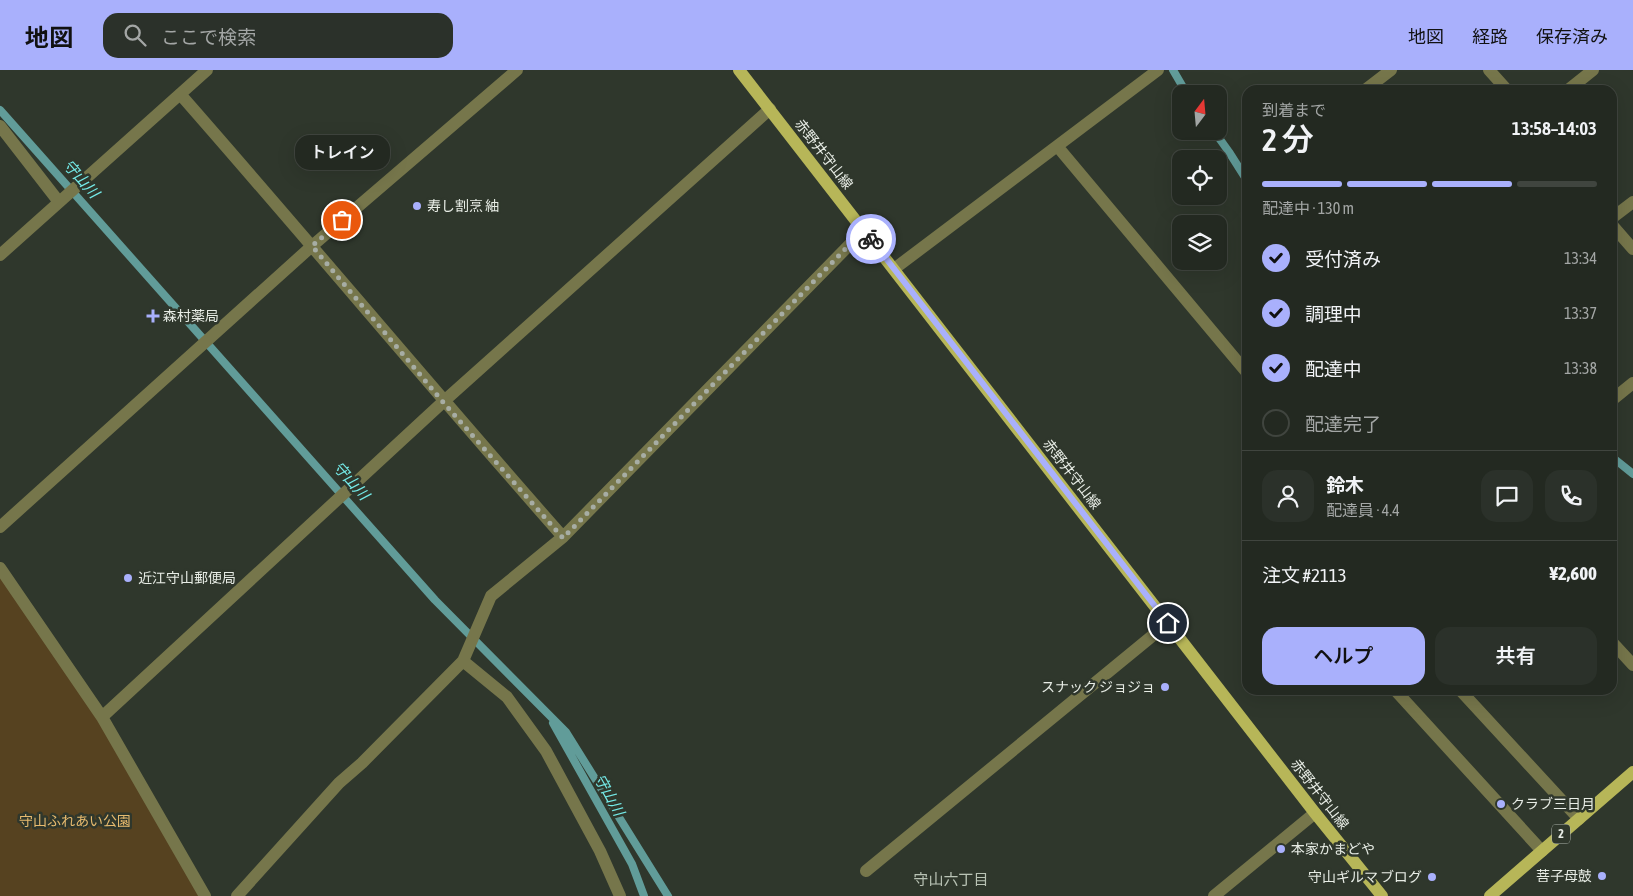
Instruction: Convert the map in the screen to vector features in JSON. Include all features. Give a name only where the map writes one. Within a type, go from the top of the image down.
[{"type":"main road","name":"赤野井守山線","points":[[739,70],[1382,896]]},
{"type":"main road","name":"2","points":[[1490,896],[1633,772]]},
{"type":"street","points":[[0,255],[207,70]]},
{"type":"street","points":[[0,527],[312,246],[517,70]]},
{"type":"street","points":[[894,269],[1158,70]]},
{"type":"street","points":[[1371,85],[1391,70]]},
{"type":"street","points":[[1489,70],[1502,85]]},
{"type":"street","points":[[1574,85],[1593,70]]},
{"type":"street","points":[[180,94],[312,246],[443,402],[563,538]]},
{"type":"street","points":[[102,717],[443,402],[770,109]]},
{"type":"street","points":[[0,126],[59,202]]},
{"type":"street","points":[[1057,146],[1242,367]]},
{"type":"street","points":[[1617,214],[1633,202]]},
{"type":"street","points":[[237,896],[339,783],[362,764],[463,661],[491,596],[563,538],[864,230]]},
{"type":"street","points":[[1617,230],[1633,249]]},
{"type":"street","points":[[1617,396],[1633,383]]},
{"type":"street","points":[[0,568],[102,717],[205,896]]},
{"type":"street","points":[[866,871],[1168,623]]},
{"type":"street","points":[[1617,647],[1633,665]]},
{"type":"street","points":[[463,661],[507,697],[546,752],[600,851],[620,896]]},
{"type":"street","points":[[1400,695],[1542,851]]},
{"type":"street","points":[[1465,695],[1579,819]]},
{"type":"street","points":[[1214,896],[1316,813]]},
{"type":"green space","name":"守山ふれあい公園","points":[[0,568],[102,717],[205,896],[0,896]]},
{"type":"waterway","points":[[1173,70],[1182,85]]},
{"type":"waterway","name":"守山川","points":[[0,110],[435,600],[566,732],[668,896]]},
{"type":"waterway","points":[[1220,140],[1242,173]]},
{"type":"waterway","points":[[1617,461],[1633,474]]},
{"type":"waterway","name":"守山川","points":[[553,723],[632,864],[644,896]]},
{"type":"way so far","points":[[342,220],[312,246],[443,402],[563,538],[864,230],[871,239]]},
{"type":"place","name":"寿し割烹 紬","points":[[417,206]]},
{"type":"place","name":"トレイン","points":[[342,220]]},
{"type":"place","name":"森村薬局","points":[[153,316]]},
{"type":"place","name":"近江守山郵便局","points":[[128,578]]},
{"type":"place","name":"スナック ジョジョ","points":[[1165,687]]},
{"type":"place","name":"クラブ三日月","points":[[1501,804]]},
{"type":"place","name":"本家かまどや","points":[[1281,849]]},
{"type":"place","name":"菩子母鼓","points":[[1602,876]]},
{"type":"place","name":"守山ギルマ ブログ","points":[[1432,877]]},
{"type":"district","name":"守山六丁目","points":[[951,880]]},
{"type":"route","points":[[871,239],[1168,623]]}]
